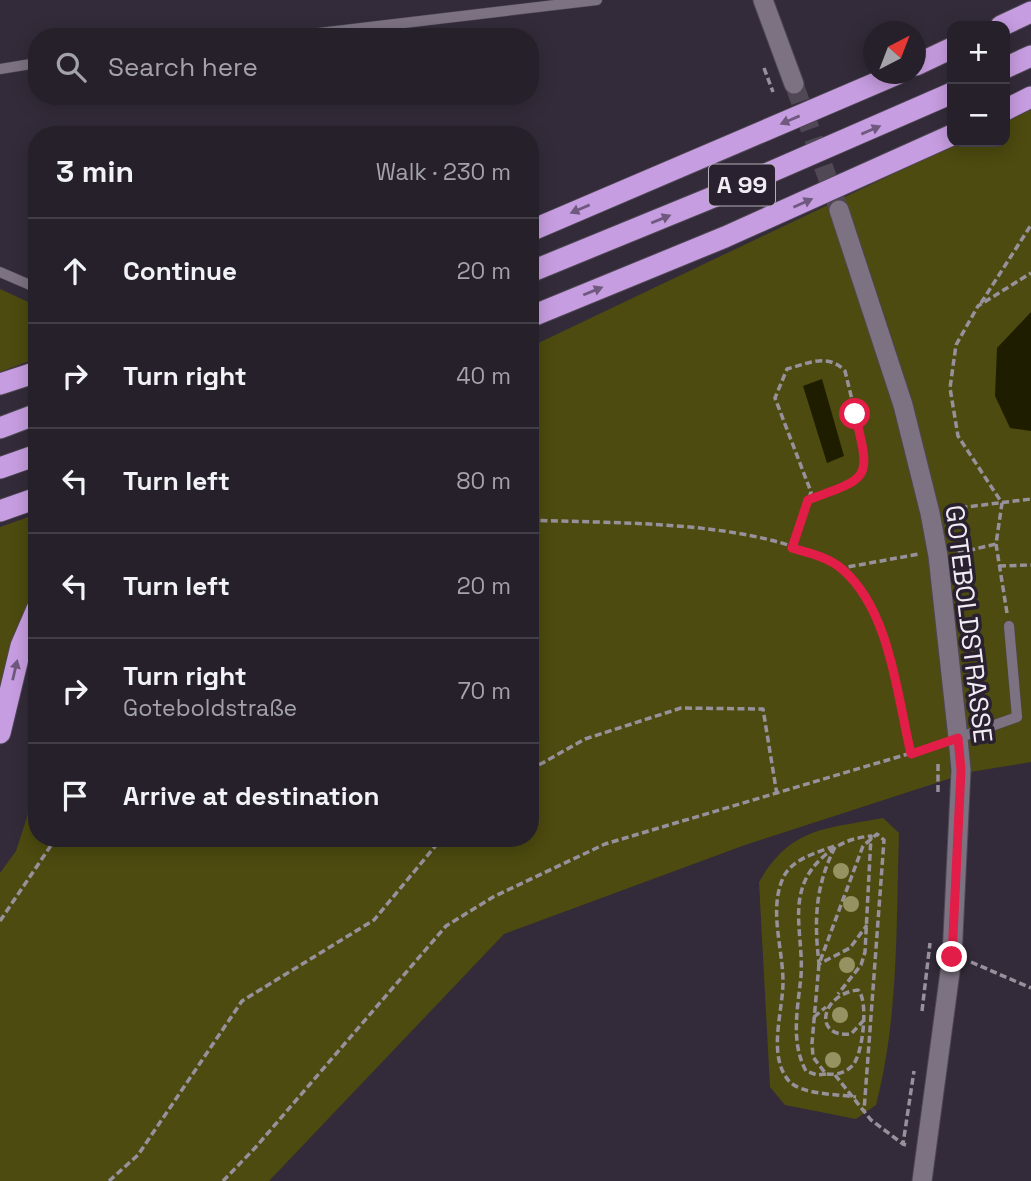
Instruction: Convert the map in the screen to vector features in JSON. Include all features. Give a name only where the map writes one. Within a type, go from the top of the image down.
[{"type":"highway","points":[[1010,22],[1031,12]]},
{"type":"highway","points":[[926,60],[947,50]]},
{"type":"highway","points":[[1010,66],[1031,56]]},
{"type":"highway","name":"A 99","points":[[539,227],[874,84]]},
{"type":"highway","name":"A 99","points":[[539,268],[718,195],[947,95]]},
{"type":"highway","points":[[1010,108],[1031,97]]},
{"type":"highway","points":[[539,313],[725,237],[947,137]]},
{"type":"highway","points":[[0,384],[28,375]]},
{"type":"highway","points":[[0,428],[28,417]]},
{"type":"highway","points":[[0,468],[28,458]]},
{"type":"highway","points":[[0,511],[28,501]]},
{"type":"highway","points":[[0,733],[20,646],[28,629]]},
{"type":"street","points":[[763,0],[794,84]]},
{"type":"street","name":"GOTEBOLDSTRASSE","points":[[839,210],[903,405],[930,513],[938,556],[961,770],[952,957],[922,1181]]},
{"type":"lane","points":[[362,28],[597,0]]},
{"type":"lane","points":[[0,69],[28,64]]},
{"type":"lane","points":[[0,272],[28,284]]},
{"type":"lane","points":[[958,738],[1017,717],[1009,626]]},
{"type":"path","points":[[1009,626],[996,544],[1002,503],[958,436],[950,388],[956,345],[1031,225]]},
{"type":"path","points":[[978,306],[1031,272]]},
{"type":"path","points":[[792,548],[808,500],[811,492],[775,398],[788,369],[824,359],[836,361],[845,371],[866,457],[863,470],[854,483],[808,500]]},
{"type":"path","points":[[930,513],[1031,499]]},
{"type":"path","points":[[539,520],[721,531],[825,558],[842,568],[866,596],[882,630],[911,754]]},
{"type":"path","points":[[915,541],[919,568]]},
{"type":"path","points":[[842,568],[918,554],[938,556],[996,544]]},
{"type":"path","points":[[999,566],[1031,565]]},
{"type":"path","points":[[539,765],[585,738],[681,708],[763,709],[777,794]]},
{"type":"path","points":[[936,732],[937,800]]},
{"type":"path","points":[[223,1181],[255,1148],[446,926],[493,897],[605,844],[958,738]]},
{"type":"path","points":[[856,1097],[803,1089],[791,1083],[780,1060],[783,982],[778,902],[783,878],[789,868],[804,858],[854,837],[877,834],[884,840],[864,1111]]},
{"type":"path","points":[[814,1017],[828,1006],[861,965],[867,925],[871,836]]},
{"type":"path","points":[[819,964],[853,868],[871,836]]},
{"type":"path","points":[[826,1074],[813,1057],[819,964],[815,904],[820,878],[836,845]]},
{"type":"path","points":[[836,845],[809,872],[798,899],[801,974],[796,1024],[801,1062],[806,1071],[817,1075],[835,1075],[851,1067],[857,1059],[864,1020],[862,993],[849,991],[837,996]]},
{"type":"path","points":[[0,921],[50,847]]},
{"type":"path","points":[[109,1181],[138,1155],[242,1001],[374,920],[435,847]]},
{"type":"path","points":[[819,964],[850,948],[867,925]]},
{"type":"path","points":[[921,1020],[931,939]]},
{"type":"path","points":[[952,957],[966,960],[1031,988]]},
{"type":"path","points":[[828,1006],[825,1016],[829,1028],[834,1032],[851,1034],[864,1020]]},
{"type":"path","points":[[903,1144],[916,1059]]},
{"type":"path","points":[[835,1075],[856,1097],[864,1111],[903,1144],[926,1153]]},
{"type":"shaded area","points":[[1031,108],[1031,762],[970,772],[745,845],[504,934],[269,1181],[0,1181],[0,873],[16,851],[28,814],[28,847],[539,847],[539,343],[950,147],[1010,147],[1010,118]]},
{"type":"shaded area","points":[[0,289],[28,302],[28,361],[0,372]]},
{"type":"shaded area","points":[[1031,312],[1031,431],[1010,428],[995,396],[997,348]]},
{"type":"shaded area","points":[[822,379],[844,456],[827,463],[803,386]]},
{"type":"shaded area","points":[[28,517],[28,603],[13,638],[0,684],[0,527]]},
{"type":"shaded area","points":[[883,818],[899,833],[893,1004],[876,1105],[856,1119],[785,1105],[770,1087],[759,882],[771,864],[797,840],[827,829]]},
{"type":"tunnel","points":[[794,84],[839,210]]},
{"type":"route","points":[[855,414],[866,457],[863,470],[854,483],[808,500],[792,548],[825,558],[842,568],[866,596],[882,630],[911,754],[958,738],[961,770],[952,957]]}]
